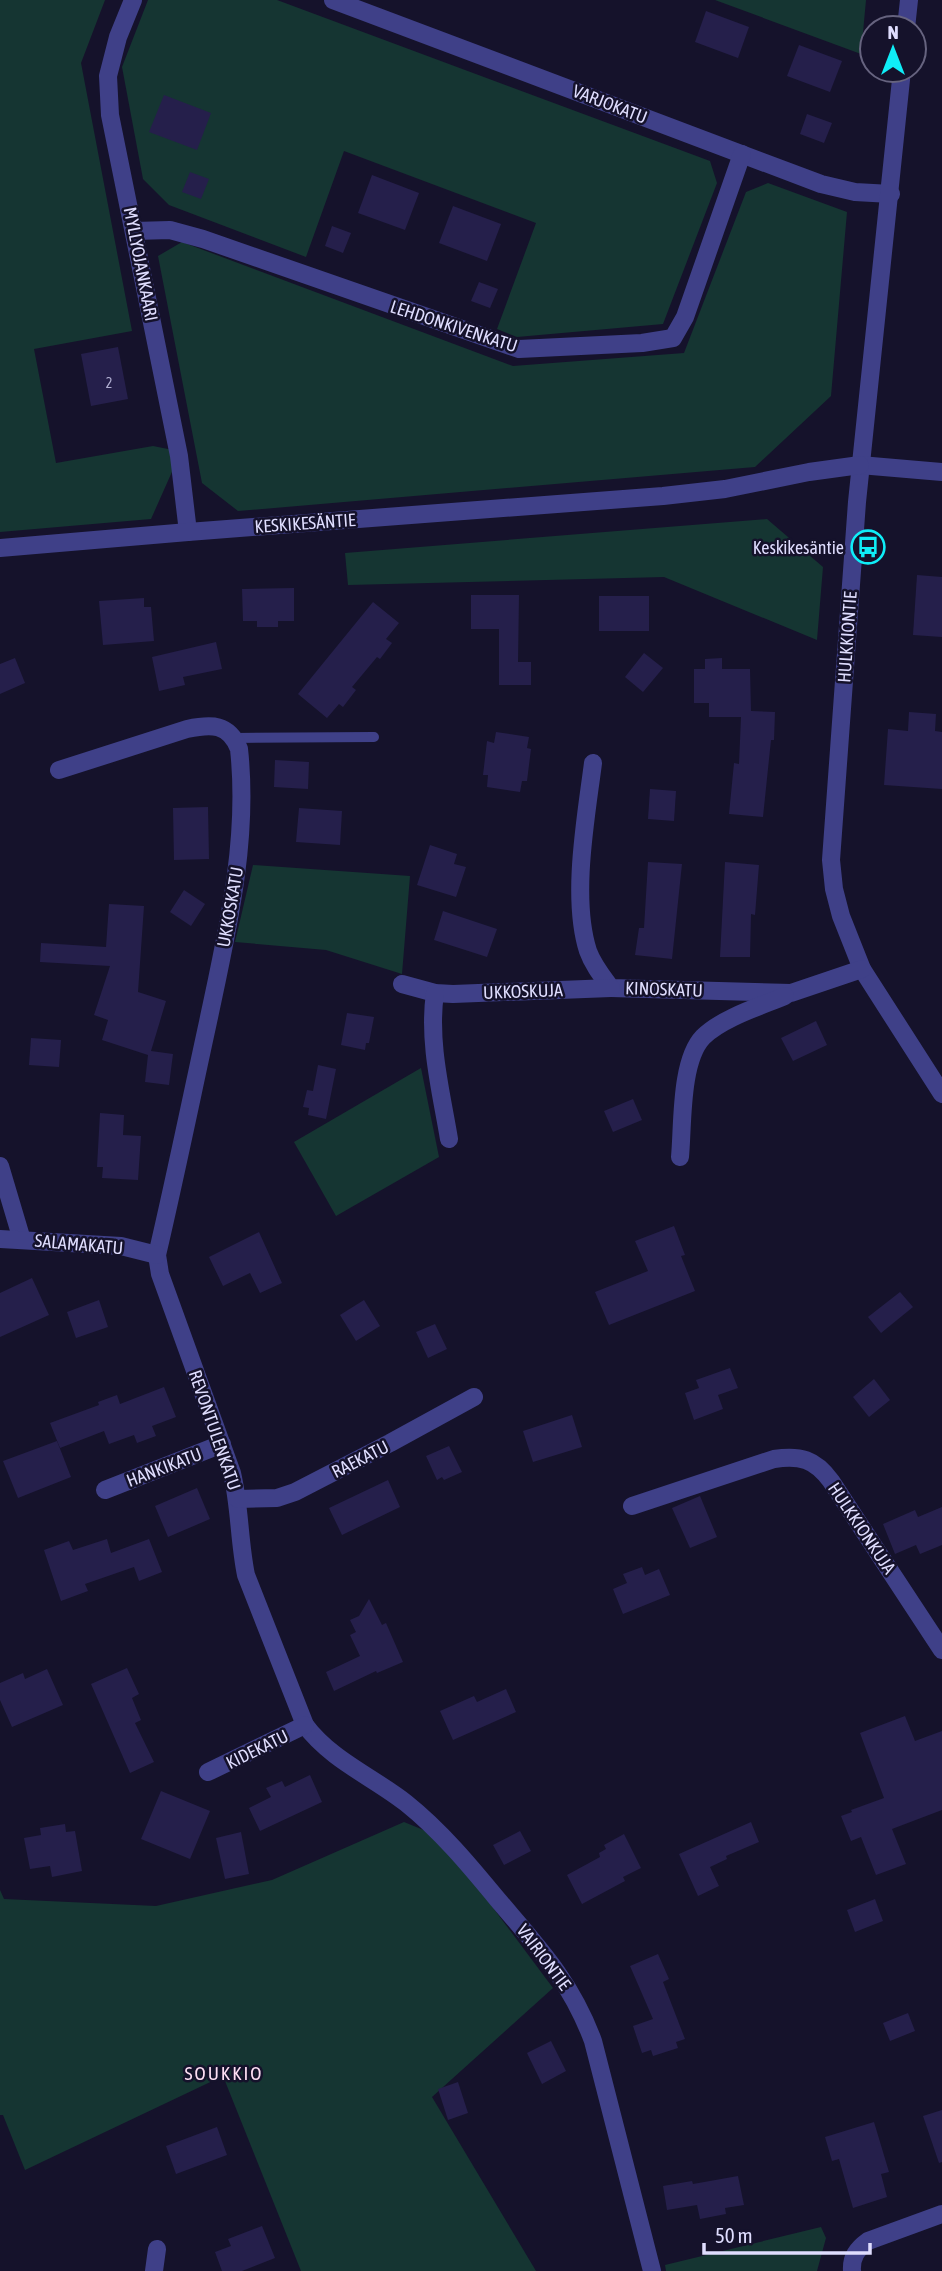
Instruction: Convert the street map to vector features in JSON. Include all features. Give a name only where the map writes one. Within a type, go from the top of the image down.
[{"type":"street","name":"MYLLYOJANKAARI","points":[[132,0],[118,37],[108,76],[110,115],[179,456],[188,532]]},
{"type":"street","name":"VARJOKATU","points":[[333,0],[821,184],[855,192],[891,194]]},
{"type":"street","name":"HULKKIONTIE","points":[[901,84],[860,465],[831,860],[834,889],[841,916],[862,969],[934,1063],[942,1094]]},
{"type":"street","name":"LEHDONKIVENKATU","points":[[134,232],[170,230],[203,239],[519,349],[642,343],[673,338],[685,317],[742,154]]},
{"type":"street","name":"KESKIKESÄNTIE","points":[[0,548],[663,496],[725,489],[860,465],[942,472]]},
{"type":"street","points":[[60,770],[202,726],[214,726],[227,731],[235,738]]},
{"type":"street","name":"UKKOSKATU","points":[[158,1255],[220,965],[237,870],[240,845],[240,761],[235,738]]},
{"type":"street","name":"KINOSKATU","points":[[593,763],[581,851],[583,924],[588,951],[611,988],[792,993],[862,969]]},
{"type":"street","name":"UKKOSKUJA","points":[[402,984],[435,993],[611,988]]},
{"type":"street","points":[[435,993],[432,1026],[449,1139]]},
{"type":"street","points":[[680,1157],[686,1084],[692,1058],[702,1038],[721,1024],[792,993]]},
{"type":"street","points":[[0,1166],[22,1240]]},
{"type":"street","name":"SALAMAKATU","points":[[0,1238],[121,1246],[158,1255]]},
{"type":"street","name":"REVONTULENKATU","points":[[158,1255],[166,1293],[222,1444],[238,1499],[241,1552],[246,1575],[305,1725]]},
{"type":"street","name":"RAEKATU","points":[[238,1499],[277,1498],[295,1492],[474,1397]]},
{"type":"street","name":"HANKIKATU","points":[[105,1490],[222,1444]]},
{"type":"street","name":"HULKKIONKUJA","points":[[632,1506],[774,1459],[791,1457],[806,1460],[821,1468],[831,1481],[942,1650]]},
{"type":"street","name":"KIDEKATU","points":[[208,1772],[305,1725]]},
{"type":"street","name":"VAIRIONTIE","points":[[305,1725],[315,1739],[333,1754],[405,1802],[445,1838],[557,1969],[584,2016],[593,2041],[652,2271]]},
{"type":"street","points":[[852,2271],[853,2257],[868,2241],[942,2214]]},
{"type":"street","points":[[153,2271],[158,2249]]},
{"type":"lane","points":[[235,738],[374,737]]},
{"type":"green space","points":[[0,0],[105,0],[81,63],[132,331],[34,349],[56,463],[153,446],[178,451],[179,456],[151,519],[0,532]]},
{"type":"green space","points":[[148,0],[277,0],[710,161],[717,183],[663,324],[517,337],[497,329],[536,223],[344,151],[306,257],[169,205],[143,179],[122,67]]},
{"type":"green space","points":[[715,0],[866,0],[865,14],[858,14],[858,53]]},
{"type":"green space","points":[[768,183],[847,212],[831,396],[755,467],[238,511],[202,483],[158,256],[182,242],[513,366],[684,353],[746,192]]},
{"type":"green space","points":[[767,519],[823,567],[817,640],[664,577],[348,585],[345,553]]},
{"type":"green space","points":[[253,865],[410,876],[402,974],[326,950],[235,942]]},
{"type":"green space","points":[[421,1068],[439,1157],[336,1216],[294,1142]]},
{"type":"green space","points":[[404,1822],[426,1831],[470,1877],[553,1988],[432,2097],[536,2271],[301,2271],[223,2076],[25,2170],[3,2115],[0,2115],[0,1890],[4,1899],[156,1906],[272,1880]]},
{"type":"green space","points":[[821,2227],[826,2238],[817,2271],[666,2271],[665,2265]]},
{"type":"building","points":[[706,11],[749,27],[738,58],[695,42]]},
{"type":"building","points":[[799,45],[842,61],[830,92],[787,76]]},
{"type":"building","points":[[164,95],[211,113],[197,150],[149,132]]},
{"type":"building","points":[[807,114],[832,123],[824,143],[800,134]]},
{"type":"building","points":[[190,172],[209,179],[201,199],[182,192]]},
{"type":"building","points":[[372,175],[419,193],[405,230],[358,213]]},
{"type":"building","points":[[453,206],[501,224],[487,261],[439,243]]},
{"type":"building","points":[[332,226],[351,233],[343,253],[325,246]]},
{"type":"building","points":[[479,282],[498,289],[490,308],[471,301]]},
{"type":"building","points":[[118,347],[128,399],[91,406],[81,354]]},
{"type":"building","points":[[917,575],[942,577],[942,637],[913,635]]},
{"type":"building","points":[[294,588],[294,621],[278,621],[278,627],[257,627],[257,621],[243,621],[242,589]]},
{"type":"building","points":[[471,595],[519,595],[518,662],[531,662],[531,685],[499,685],[499,629],[471,629]]},
{"type":"building","points":[[599,596],[649,596],[649,631],[599,631]]},
{"type":"building","points":[[144,598],[144,607],[151,607],[154,641],[103,645],[99,601]]},
{"type":"building","points":[[373,602],[399,623],[386,639],[392,643],[352,687],[356,690],[343,707],[339,704],[327,718],[298,694]]},
{"type":"building","points":[[216,642],[222,669],[183,677],[185,685],[159,691],[152,657]]},
{"type":"building","points":[[644,653],[663,668],[643,692],[625,677]]},
{"type":"building","points":[[15,658],[25,683],[0,694],[0,664]]},
{"type":"building","points":[[722,658],[722,669],[750,669],[751,711],[775,712],[774,740],[771,740],[763,817],[729,814],[734,763],[739,764],[741,717],[709,717],[709,703],[694,703],[694,669],[705,669],[705,659]]},
{"type":"building","points":[[909,712],[936,714],[935,731],[942,732],[942,789],[884,785],[888,729],[908,731]]},
{"type":"building","points":[[496,732],[529,737],[527,748],[531,749],[527,781],[522,781],[520,792],[487,787],[488,775],[483,775],[487,741],[494,743]]},
{"type":"building","points":[[275,760],[309,762],[308,789],[274,787]]},
{"type":"building","points":[[650,789],[676,791],[674,821],[648,819]]},
{"type":"building","points":[[208,807],[209,859],[174,860],[173,808]]},
{"type":"building","points":[[299,808],[342,811],[340,845],[296,842]]},
{"type":"building","points":[[430,845],[457,854],[454,864],[466,867],[456,897],[417,885]]},
{"type":"building","points":[[648,862],[682,864],[672,959],[635,955],[639,928],[644,928]]},
{"type":"building","points":[[725,862],[759,865],[755,915],[751,914],[750,957],[720,957]]},
{"type":"building","points":[[184,890],[205,904],[191,926],[170,912]]},
{"type":"building","points":[[109,904],[144,906],[138,992],[166,1001],[151,1051],[173,1054],[169,1085],[145,1082],[148,1055],[102,1040],[108,1020],[94,1015],[110,966],[40,962],[41,943],[106,947]]},
{"type":"building","points":[[443,911],[497,929],[487,957],[434,940]]},
{"type":"building","points":[[347,1013],[374,1017],[365,1050],[341,1045]]},
{"type":"building","points":[[816,1021],[827,1045],[793,1061],[781,1038]]},
{"type":"building","points":[[31,1038],[61,1040],[59,1067],[29,1065]]},
{"type":"building","points":[[318,1065],[336,1069],[326,1119],[308,1115],[309,1108],[303,1107],[307,1090],[313,1091]]},
{"type":"building","points":[[633,1099],[642,1120],[613,1132],[604,1111]]},
{"type":"building","points":[[100,1113],[124,1115],[123,1135],[141,1136],[138,1180],[102,1178],[103,1167],[97,1167]]},
{"type":"building","points":[[674,1226],[685,1255],[681,1256],[695,1291],[609,1325],[595,1292],[648,1271],[635,1241]]},
{"type":"building","points":[[259,1232],[282,1283],[260,1293],[250,1273],[223,1286],[209,1257]]},
{"type":"building","points":[[32,1278],[49,1315],[0,1337],[0,1293]]},
{"type":"building","points":[[900,1292],[913,1307],[881,1333],[868,1317]]},
{"type":"building","points":[[99,1300],[108,1327],[76,1338],[67,1312]]},
{"type":"building","points":[[364,1300],[380,1326],[356,1341],[340,1315]]},
{"type":"building","points":[[435,1324],[447,1349],[428,1358],[416,1332]]},
{"type":"building","points":[[730,1368],[738,1388],[718,1395],[723,1409],[694,1420],[685,1393],[699,1388],[696,1380]]},
{"type":"building","points":[[874,1379],[890,1400],[869,1417],[853,1397]]},
{"type":"building","points":[[164,1387],[176,1417],[152,1426],[156,1436],[137,1443],[134,1435],[109,1444],[104,1431],[60,1448],[50,1423],[99,1405],[98,1402],[117,1395],[120,1404]]},
{"type":"building","points":[[572,1415],[582,1447],[533,1462],[523,1431]]},
{"type":"building","points":[[57,1441],[71,1477],[18,1498],[3,1461]]},
{"type":"building","points":[[449,1446],[462,1472],[444,1480],[442,1477],[437,1480],[426,1456]]},
{"type":"building","points":[[388,1480],[400,1507],[342,1535],[329,1508]]},
{"type":"building","points":[[197,1488],[210,1519],[168,1537],[155,1506]]},
{"type":"building","points":[[700,1496],[717,1537],[690,1548],[672,1508]]},
{"type":"building","points":[[942,1507],[942,1545],[920,1554],[916,1545],[895,1554],[883,1524],[915,1510],[918,1517]]},
{"type":"building","points":[[107,1539],[111,1553],[149,1539],[162,1572],[139,1581],[134,1567],[85,1584],[88,1591],[61,1601],[44,1550],[69,1541],[73,1550]]},
{"type":"building","points":[[642,1567],[645,1575],[659,1569],[670,1595],[623,1614],[613,1589],[627,1583],[623,1574]]},
{"type":"building","points":[[369,1599],[382,1625],[386,1623],[403,1662],[377,1673],[376,1671],[334,1691],[326,1672],[360,1656],[350,1635],[356,1632],[350,1620],[359,1616]]},
{"type":"building","points":[[127,1668],[139,1694],[132,1698],[141,1720],[135,1723],[154,1762],[130,1773],[91,1684]]},
{"type":"building","points":[[47,1669],[63,1705],[12,1727],[0,1700],[0,1683],[23,1673],[25,1679]]},
{"type":"building","points":[[506,1689],[516,1712],[453,1740],[440,1711],[474,1696],[477,1702]]},
{"type":"building","points":[[905,1716],[915,1741],[942,1731],[942,1810],[892,1829],[906,1864],[876,1875],[861,1837],[851,1841],[841,1816],[884,1798],[860,1733]]},
{"type":"building","points":[[310,1775],[322,1802],[260,1831],[249,1808],[271,1797],[266,1788],[282,1781],[285,1787]]},
{"type":"building","points":[[161,1791],[210,1811],[190,1859],[141,1839]]},
{"type":"building","points":[[751,1822],[759,1842],[726,1856],[727,1859],[710,1867],[719,1886],[698,1896],[679,1854]]},
{"type":"building","points":[[65,1824],[66,1832],[75,1831],[82,1871],[52,1877],[50,1866],[30,1869],[24,1838],[41,1835],[40,1828]]},
{"type":"building","points":[[520,1831],[531,1851],[504,1865],[493,1845]]},
{"type":"building","points":[[241,1832],[249,1874],[225,1879],[216,1838]]},
{"type":"building","points":[[624,1834],[641,1868],[623,1877],[625,1881],[582,1904],[567,1875],[600,1857],[599,1853],[606,1849],[604,1845]]},
{"type":"building","points":[[875,1899],[883,1921],[855,1932],[847,1910]]},
{"type":"building","points":[[658,1954],[669,1979],[663,1982],[685,2039],[676,2042],[678,2048],[653,2056],[651,2050],[642,2053],[633,2026],[653,2019],[630,1966]]},
{"type":"building","points":[[908,2013],[915,2031],[890,2041],[883,2023]]},
{"type":"building","points":[[551,2041],[566,2071],[542,2084],[527,2053]]},
{"type":"building","points":[[458,2082],[468,2113],[448,2120],[438,2089]]},
{"type":"building","points":[[942,2110],[942,2162],[939,2163],[923,2116]]},
{"type":"building","points":[[874,2122],[889,2172],[881,2174],[887,2197],[853,2208],[839,2159],[832,2161],[825,2137]]},
{"type":"building","points":[[217,2127],[227,2155],[176,2174],[166,2146]]},
{"type":"building","points":[[738,2176],[744,2205],[725,2208],[726,2214],[700,2219],[697,2205],[667,2210],[663,2186]]},
{"type":"building","points":[[262,2226],[275,2258],[242,2271],[222,2271],[215,2252],[231,2246],[228,2239]]},
{"type":"place","name":"Keskikesäntie","points":[[868,547]]},
{"type":"district","name":"SOUKKIO","points":[[224,2073]]}]
